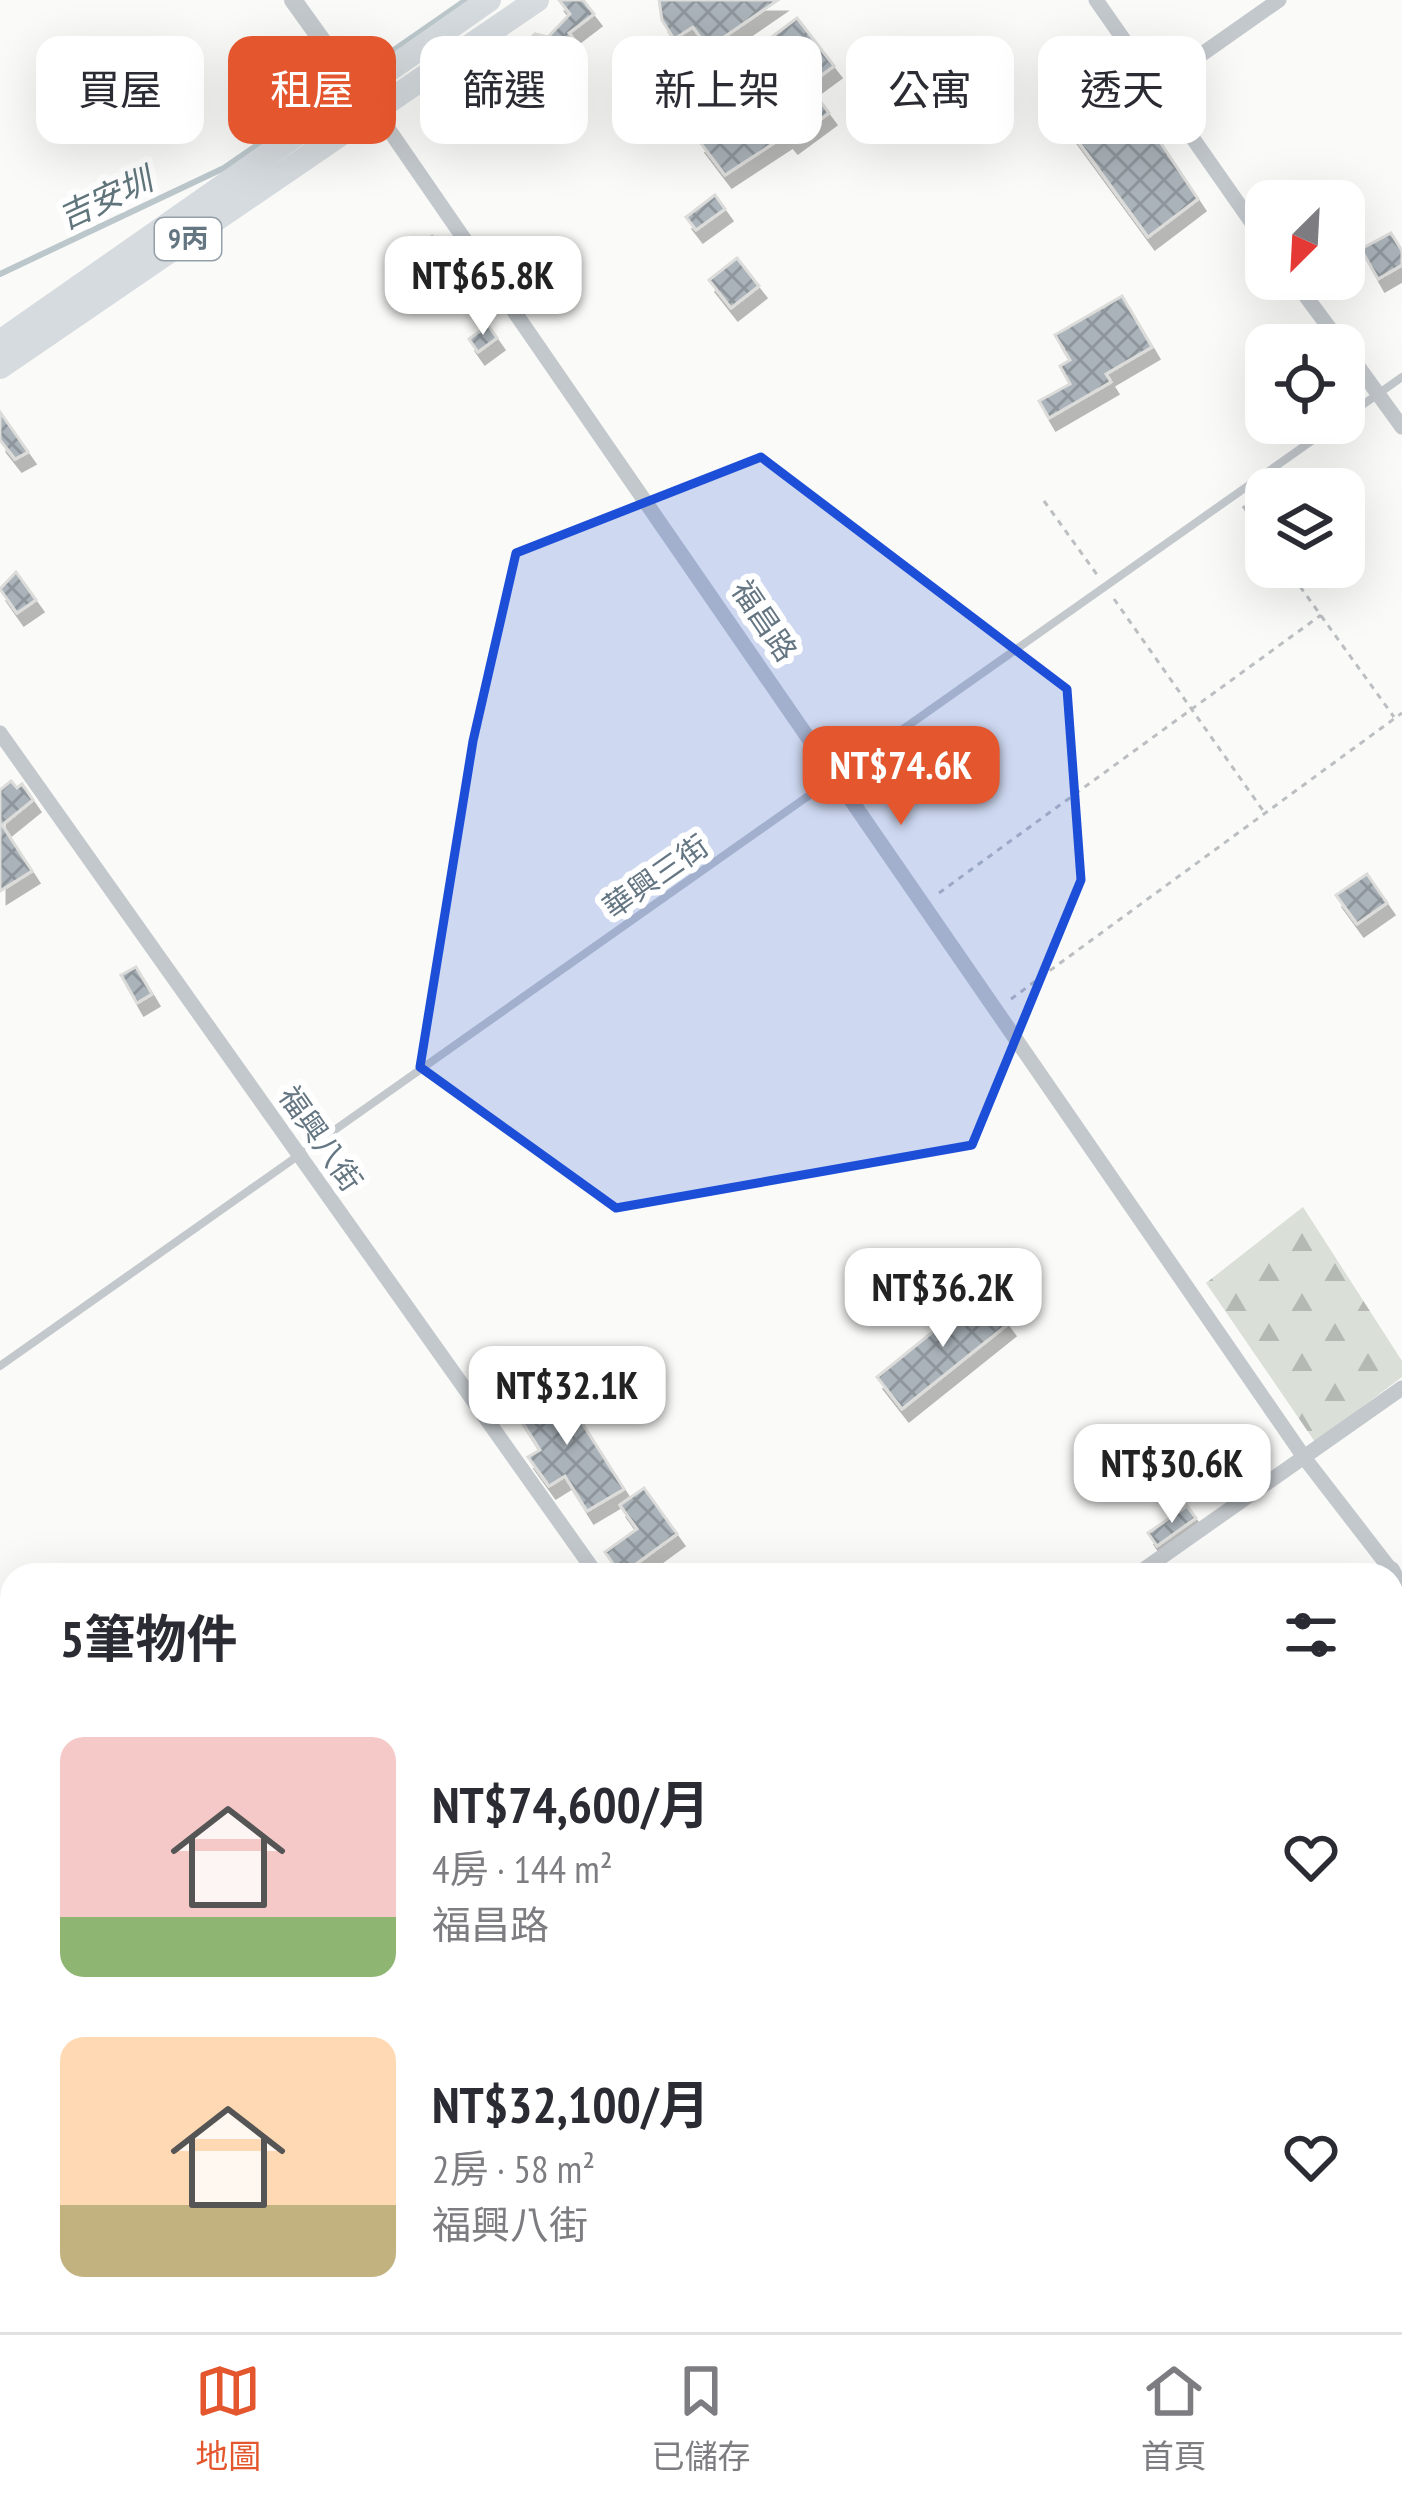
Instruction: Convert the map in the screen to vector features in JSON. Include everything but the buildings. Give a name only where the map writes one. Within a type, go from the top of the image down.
[{"type":"main road","name":"9丙","points":[[396,65],[489,0]]},
{"type":"main road","name":"9丙","points":[[396,97],[537,0]]},
{"type":"main road","name":"9丙","points":[[0,342],[284,144]]},
{"type":"main road","name":"9丙","points":[[0,367],[328,144]]},
{"type":"street","name":"福昌路","points":[[292,0],[318,36]]},
{"type":"street","points":[[1096,0],[1122,36]]},
{"type":"street","points":[[1206,51],[1279,0]]},
{"type":"street","name":"福昌路","points":[[396,140],[1379,1563]]},
{"type":"street","points":[[1198,144],[1245,212]]},
{"type":"street","points":[[1365,375],[1402,427]]},
{"type":"street","name":"福興八街","points":[[0,733],[588,1563]]},
{"type":"street","points":[[1154,1563],[1402,1388]]},
{"type":"lane","name":"華興三街","points":[[1365,403],[1402,377]]},
{"type":"lane","name":"華興三街","points":[[0,1366],[837,781],[1308,444]]},
{"type":"path","points":[[1235,496],[1245,510]]},
{"type":"path","points":[[1044,501],[1265,813]]},
{"type":"path","points":[[1301,588],[1395,718]]},
{"type":"path","points":[[923,904],[1321,615]]},
{"type":"path","points":[[997,1010],[1402,713]]},
{"type":"highlighted area","points":[[761,457],[1067,689],[1081,880],[972,1145],[616,1208],[420,1067],[473,741],[516,553]]},
{"type":"green space","points":[[1303,1207],[1402,1361],[1402,1377],[1315,1442],[1206,1283]]},
{"type":"waterway","name":"吉安圳","points":[[0,274],[224,168],[466,0]]}]
